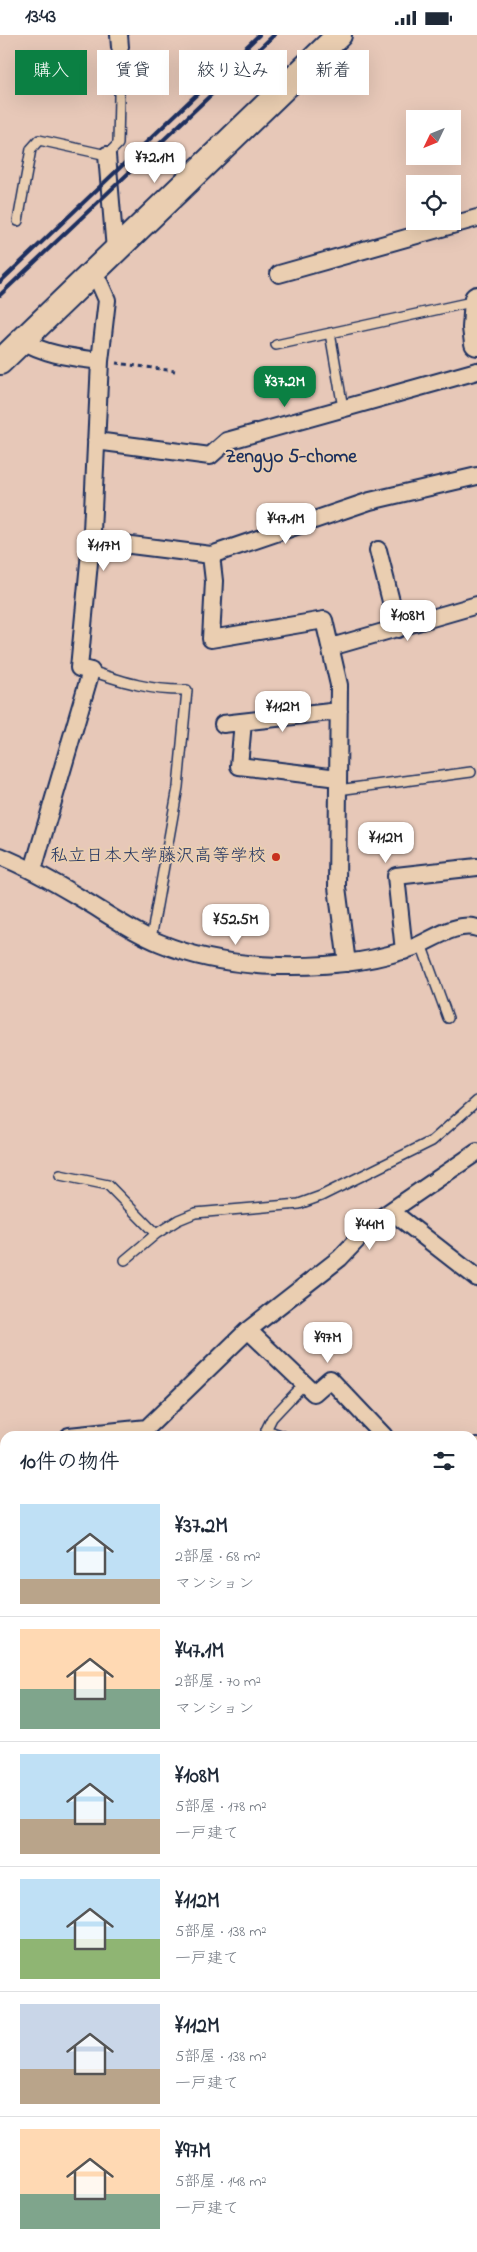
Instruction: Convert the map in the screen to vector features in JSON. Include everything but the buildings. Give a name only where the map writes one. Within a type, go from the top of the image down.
[{"type":"street","points":[[0,362],[20,340],[339,35]]},
{"type":"street","points":[[107,155],[115,249]]},
{"type":"street","points":[[279,274],[477,218]]},
{"type":"street","points":[[33,870],[91,671],[79,667],[91,540],[100,361],[107,299],[100,284],[90,273]]},
{"type":"street","points":[[477,300],[475,328],[477,343]]},
{"type":"street","points":[[20,340],[38,351],[100,361]]},
{"type":"street","points":[[96,441],[210,456],[227,441],[477,371]]},
{"type":"street","points":[[91,540],[211,555],[370,501],[477,476]]},
{"type":"street","points":[[378,550],[398,629]]},
{"type":"street","points":[[211,555],[214,581],[211,639],[324,619],[339,685],[337,887],[347,963]]},
{"type":"street","points":[[331,647],[477,605]]},
{"type":"street","points":[[223,725],[339,711]]},
{"type":"street","points":[[242,722],[239,766],[338,784]]},
{"type":"street","points":[[0,855],[33,870],[125,926],[151,939],[190,953],[238,962],[278,966],[324,966],[364,961],[404,951],[458,928],[472,926],[477,928]]},
{"type":"street","points":[[404,951],[396,876],[477,867]]},
{"type":"street","points":[[150,1431],[248,1330],[340,1258],[372,1223],[477,1152]]},
{"type":"street","points":[[391,1211],[477,1278]]},
{"type":"street","points":[[248,1330],[314,1393],[330,1379],[379,1431]]},
{"type":"lane","points":[[18,221],[31,149],[38,141],[107,155],[118,144],[120,41]]},
{"type":"lane","points":[[276,345],[477,300]]},
{"type":"lane","points":[[330,333],[343,408]]},
{"type":"lane","points":[[91,671],[138,687],[163,691],[187,690],[178,787],[151,939]]},
{"type":"lane","points":[[338,784],[471,771]]},
{"type":"lane","points":[[421,944],[448,1018]]},
{"type":"lane","points":[[125,1260],[156,1234],[178,1220],[195,1213],[299,1205],[321,1196],[432,1141],[477,1101]]},
{"type":"lane","points":[[60,1175],[108,1185],[156,1234]]},
{"type":"lane","points":[[269,1431],[266,1430],[272,1418],[304,1384]]},
{"type":"path","points":[[100,361],[174,371]]},
{"type":"railway","points":[[0,282],[259,35]]},
{"type":"railway","points":[[0,295],[274,35]]},
{"type":"place","name":"私立日本大学藤沢高等学校","points":[[276,857]]},
{"type":"district","name":"Zengyo 5-chome","points":[[291,457]]}]
